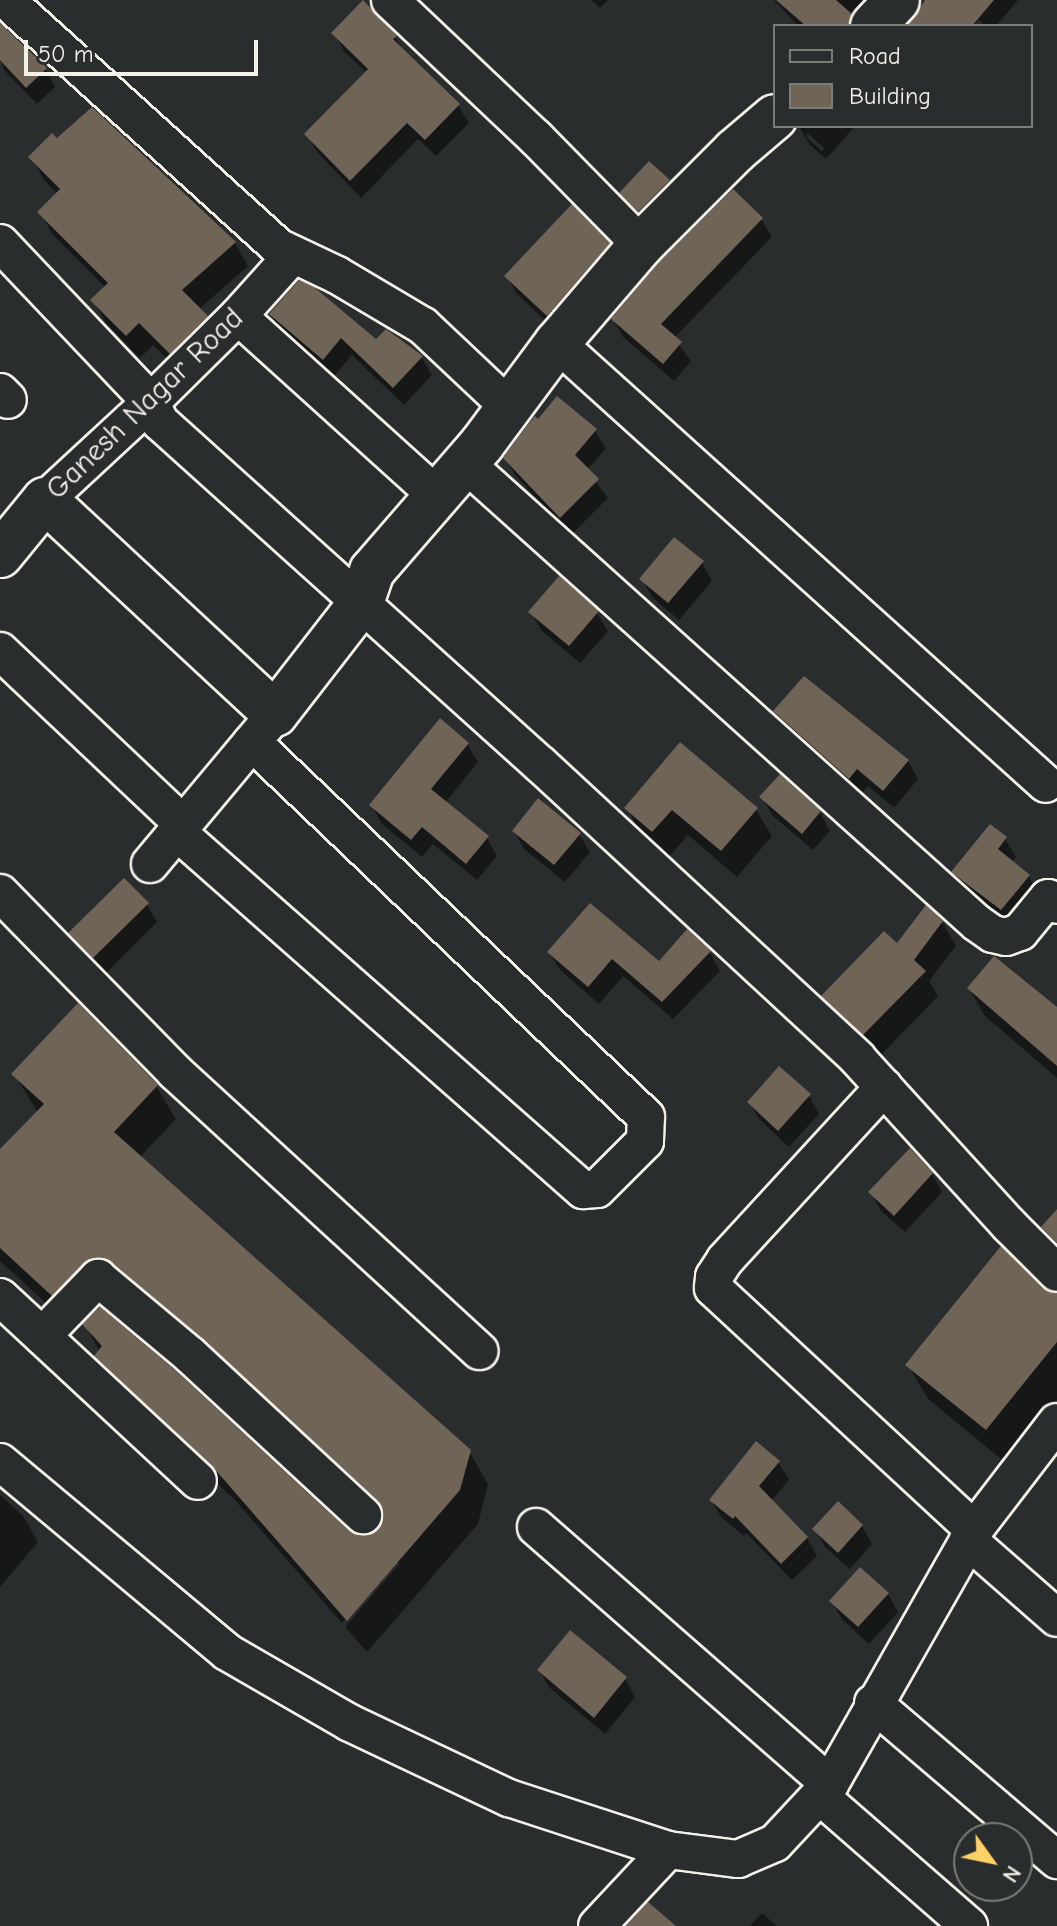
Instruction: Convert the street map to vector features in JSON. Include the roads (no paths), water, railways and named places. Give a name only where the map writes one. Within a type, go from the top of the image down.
[{"type":"street","points":[[6,0],[258,230],[293,255],[337,275],[423,326],[509,407]]},
{"type":"street","points":[[390,0],[536,138],[641,245]]},
{"type":"street","points":[[875,24],[897,0]]},
{"type":"street","points":[[150,864],[361,603],[372,571],[465,463],[557,343],[641,245],[735,151],[773,119]]},
{"type":"street","points":[[0,243],[151,402],[160,422],[541,765],[884,1087],[1010,1226],[1057,1273]]},
{"type":"street","name":"Ganesh Nagar Road","points":[[4,541],[238,316],[293,255]]},
{"type":"street","points":[[238,316],[437,496]]},
{"type":"street","points":[[557,343],[1046,784]]},
{"type":"street","points":[[465,463],[977,923],[993,934],[1006,937],[1020,932],[1048,898],[1057,905]]},
{"type":"street","points":[[0,651],[180,828],[583,1190],[597,1189],[645,1141],[646,1117],[263,728],[45,500]]},
{"type":"street","points":[[0,893],[175,1072],[480,1351]]},
{"type":"street","points":[[884,1087],[725,1260],[714,1277],[713,1288],[1057,1618]]},
{"type":"street","points":[[42,1336],[98,1278],[190,1355],[363,1515]]},
{"type":"street","points":[[0,1297],[198,1481]]},
{"type":"street","points":[[0,1462],[227,1652],[350,1723],[509,1798],[668,1850],[738,1859],[775,1843],[825,1790],[971,1535],[1057,1422]]},
{"type":"street","points":[[536,1527],[825,1790],[969,1926]]},
{"type":"street","points":[[873,1703],[1057,1860]]},
{"type":"street","points":[[597,1926],[668,1850]]}]
